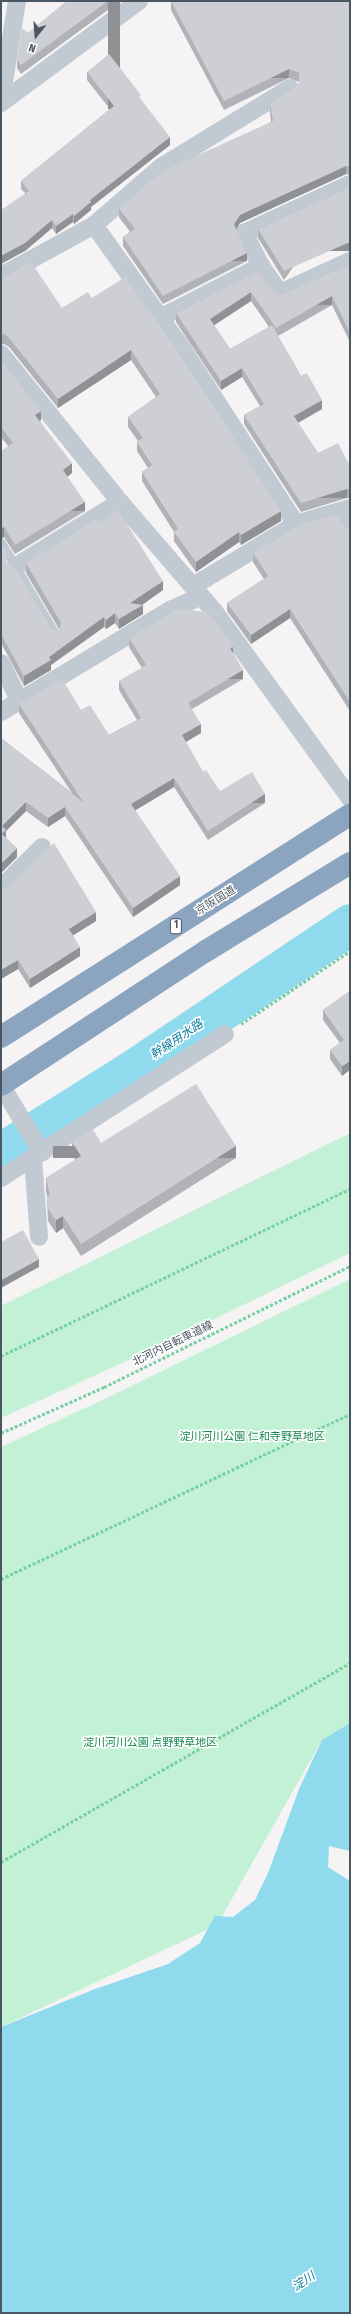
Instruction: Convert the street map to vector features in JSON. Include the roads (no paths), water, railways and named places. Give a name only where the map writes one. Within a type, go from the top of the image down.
[{"type":"highway","name":"京阪国道","points":[[1,1037],[350,816]]},
{"type":"highway","points":[[1,1085],[206,951],[350,863]]},
{"type":"street","points":[[1,100],[17,1]]},
{"type":"street","points":[[1,103],[139,1]]},
{"type":"street","points":[[1,276],[94,225],[161,167],[290,88]]},
{"type":"street","points":[[350,184],[244,233],[261,266],[280,293],[350,261]]},
{"type":"street","points":[[94,225],[160,318],[296,524]]},
{"type":"street","points":[[160,318],[261,266]]},
{"type":"street","points":[[1,354],[120,502],[197,591],[350,798]]},
{"type":"street","points":[[15,567],[120,502]]},
{"type":"street","points":[[1,712],[20,702],[170,610],[296,524],[347,516]]},
{"type":"street","points":[[1,663],[20,702]]},
{"type":"street","points":[[1,888],[42,847]]},
{"type":"street","points":[[1,1178],[38,1156],[225,1034]]},
{"type":"street","points":[[1,1085],[15,1109],[38,1156],[39,1237]]},
{"type":"lane","points":[[1,542],[56,634]]},
{"type":"water","name":"淀川","points":[[350,1723],[350,1851],[329,1846],[328,1867],[350,1881],[350,2313],[1,2313],[1,2027],[95,1989],[168,1964],[200,1943],[215,1916],[233,1917],[255,1900],[268,1873],[299,1789],[322,1740]]},
{"type":"waterway","name":"幹線用水路","points":[[1,1153],[130,1072],[350,924]]},
{"type":"park label","name":"淀川河川公園 仁和寺野草地区","points":[[252,1437]]},
{"type":"park label","name":"淀川河川公園 点野野草地区","points":[[150,1743]]}]
